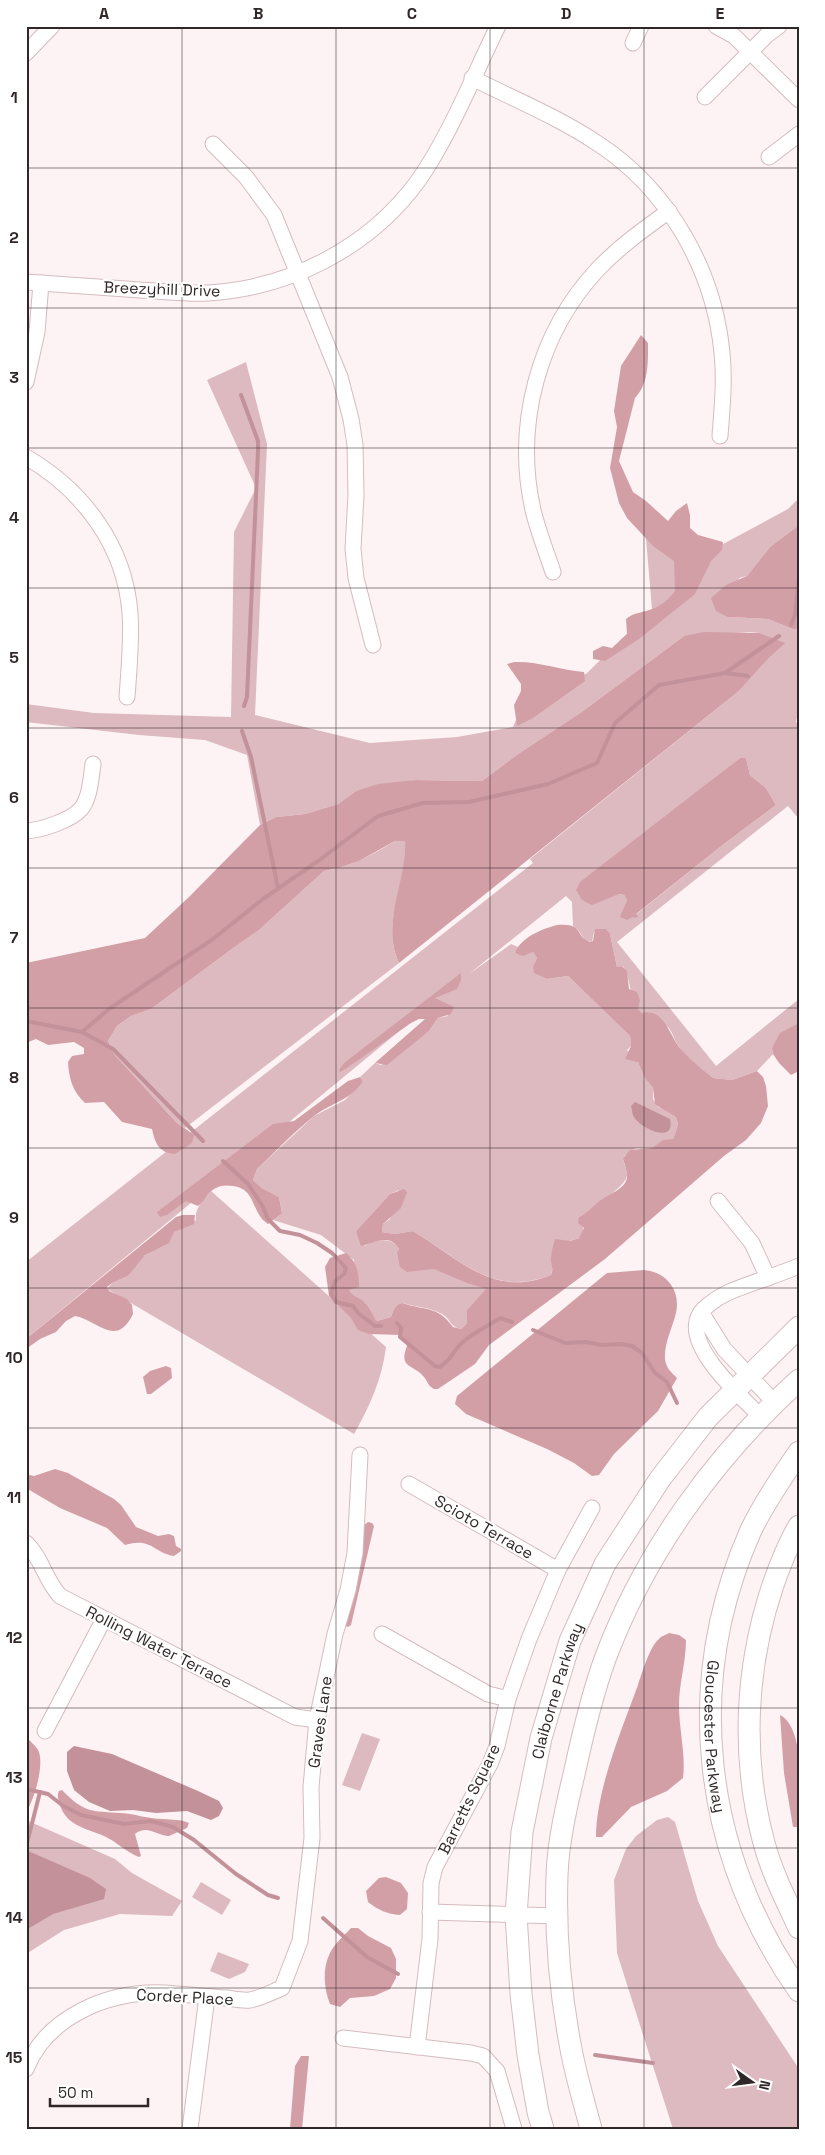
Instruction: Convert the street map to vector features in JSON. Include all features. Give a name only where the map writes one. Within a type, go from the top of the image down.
[{"type":"main road","name":"Claiborne Parkway","points":[[543,2129],[538,2112],[528,2055],[521,1994],[516,1915],[522,1832],[540,1738],[570,1641],[606,1564],[660,1479],[708,1417],[799,1327]]},
{"type":"main road","points":[[591,2129],[570,2042],[561,1989],[557,1916],[557,1874],[568,1800],[585,1724],[605,1658],[636,1591],[669,1532],[738,1440],[767,1409],[799,1380]]},
{"type":"main road","name":"Gloucester Parkway","points":[[799,1452],[752,1529],[730,1588],[716,1643],[710,1725],[714,1781],[724,1836],[747,1900],[786,1972],[799,1991]]},
{"type":"main road","name":"Gloucester Parkway","points":[[799,1526],[778,1570],[765,1608],[756,1647],[751,1687],[748,1740],[755,1802],[764,1843],[774,1876],[799,1928]]},
{"type":"street","points":[[26,53],[52,26]]},
{"type":"street","name":"Breezyhill Drive","points":[[34,282],[206,293],[255,287],[299,274],[327,260],[354,244],[378,225],[400,202],[432,158],[498,26]]},
{"type":"street","points":[[633,43],[641,26]]},
{"type":"street","points":[[716,26],[734,36],[799,100]]},
{"type":"street","points":[[705,97],[750,51],[779,26]]},
{"type":"street","points":[[472,78],[570,127],[599,144],[637,175],[669,211],[687,239],[699,264],[718,322],[724,380],[720,436]]},
{"type":"street","points":[[769,157],[799,134]]},
{"type":"street","points":[[213,144],[246,177],[266,202],[281,230],[340,377],[351,419],[357,472],[353,549],[357,586],[373,645]]},
{"type":"street","points":[[553,572],[533,510],[527,452],[528,422],[533,391],[542,362],[566,310],[592,276],[621,247],[669,211]]},
{"type":"street","points":[[26,382],[38,332],[34,282]]},
{"type":"street","points":[[26,457],[43,467],[65,485],[83,504],[103,529],[119,565],[130,611],[131,636],[127,697]]},
{"type":"street","points":[[26,832],[47,827],[66,819],[81,809],[88,792],[94,764]]},
{"type":"street","points":[[718,1201],[752,1243],[768,1278]]},
{"type":"street","points":[[767,1409],[742,1383],[701,1312],[725,1294],[799,1266]]},
{"type":"street","name":"Graves Lane","points":[[282,1988],[300,1941],[312,1838],[311,1787],[317,1720],[335,1634],[348,1590],[355,1554],[360,1456]]},
{"type":"street","name":"Scioto Terrace","points":[[409,1484],[558,1570]]},
{"type":"street","name":"Barretts Square","points":[[417,2047],[427,1974],[431,1883],[435,1867],[490,1764],[497,1746],[508,1699],[529,1638],[558,1570],[592,1508]]},
{"type":"street","name":"Rolling Water Terrace","points":[[26,1543],[40,1563],[50,1585],[60,1596],[295,1717],[317,1720]]},
{"type":"street","points":[[45,1731],[104,1619]]},
{"type":"street","points":[[382,1634],[488,1694],[508,1699]]},
{"type":"street","points":[[430,1912],[557,1916]]},
{"type":"street","name":"Corder Place","points":[[26,2069],[32,2056],[50,2032],[78,2012],[98,2002],[133,1993],[163,1993],[249,2000],[282,1988]]},
{"type":"street","points":[[190,2129],[207,1997]]},
{"type":"street","points":[[344,2038],[483,2056],[497,2070],[514,2129]]},
{"type":"shaded area","points":[[641,335],[648,343],[647,372],[643,386],[635,398],[619,461],[633,492],[668,521],[676,511],[687,503],[690,515],[690,528],[698,535],[723,542],[722,550],[711,561],[695,594],[639,639],[605,661],[593,659],[593,651],[603,646],[612,648],[627,634],[626,619],[632,615],[659,606],[675,591],[674,561],[653,546],[627,518],[619,503],[610,468],[617,427],[614,411],[621,366]]},
{"type":"shaded area","points":[[246,362],[267,444],[255,715],[370,743],[457,737],[513,727],[534,678],[586,674],[652,609],[644,515],[712,550],[788,509],[799,498],[799,525],[770,547],[747,576],[739,578],[728,617],[768,619],[795,630],[799,627],[799,710],[796,721],[799,729],[799,819],[788,806],[617,942],[716,1066],[799,999],[799,1023],[772,1048],[773,1054],[757,1071],[732,1080],[713,1078],[685,1054],[668,1027],[644,1015],[638,1009],[626,971],[623,966],[617,967],[610,934],[594,932],[592,942],[585,940],[573,926],[572,902],[566,896],[469,974],[511,944],[518,947],[515,953],[533,952],[537,958],[533,966],[536,973],[547,979],[568,976],[630,1036],[631,1046],[627,1050],[638,1062],[644,1077],[653,1088],[653,1099],[658,1107],[672,1113],[677,1120],[678,1128],[673,1139],[652,1148],[636,1148],[624,1156],[626,1179],[607,1198],[579,1217],[584,1231],[579,1238],[570,1241],[553,1267],[551,1275],[530,1281],[512,1282],[494,1279],[462,1263],[413,1231],[395,1234],[382,1232],[383,1224],[390,1219],[399,1190],[390,1194],[356,1231],[365,1246],[383,1240],[392,1242],[399,1249],[397,1252],[466,1283],[487,1289],[467,1310],[467,1323],[461,1329],[454,1326],[445,1316],[437,1312],[402,1303],[396,1306],[391,1317],[377,1321],[365,1303],[352,1296],[349,1290],[354,1260],[321,1235],[273,1220],[282,1212],[279,1197],[262,1188],[253,1180],[257,1169],[314,1116],[345,1100],[363,1081],[360,1077],[375,1063],[381,1065],[429,1031],[438,1018],[448,1016],[437,1000],[26,1339],[26,1262],[533,863],[530,859],[739,691],[770,657],[786,643],[760,633],[750,632],[684,636],[583,711],[518,754],[482,781],[416,780],[356,791],[338,804],[305,814],[276,817],[260,825],[247,755],[205,740],[139,735],[26,722],[26,704],[94,713],[231,717],[234,532],[256,488],[207,380]],"holes":[[[740,758],[746,758],[750,775],[766,788],[776,805],[634,916],[621,917],[627,900],[624,895],[619,894],[659,822]]]},
{"type":"shaded area","points":[[799,525],[799,627],[795,630],[768,619],[728,617],[716,611],[711,598],[726,585],[747,576],[770,547]]},
{"type":"shaded area","points":[[704,632],[760,633],[786,643],[770,657],[739,691],[399,963],[392,933],[393,918],[405,856],[405,841],[395,841],[359,861],[324,871],[259,930],[151,1009],[131,1016],[117,1026],[108,1041],[114,1054],[176,1122],[194,1135],[192,1143],[175,1154],[161,1149],[152,1129],[122,1122],[104,1102],[85,1103],[77,1094],[72,1084],[68,1062],[72,1056],[84,1054],[84,1048],[74,1042],[48,1045],[36,1039],[26,1043],[26,963],[145,938],[189,897],[260,825],[276,817],[305,814],[338,804],[356,791],[378,784],[416,780],[482,781],[518,754],[583,711],[684,636]]},
{"type":"shaded area","points":[[514,662],[532,663],[584,672],[585,681],[533,718],[517,726],[514,705],[521,691],[521,684],[507,664]]},
{"type":"shaded area","points":[[740,758],[746,758],[750,775],[766,788],[776,805],[636,914],[638,916],[636,918],[633,917],[627,920],[620,917],[627,900],[624,895],[619,894],[592,905],[582,900],[576,890],[580,882]]},
{"type":"shaded area","points":[[395,841],[405,841],[404,864],[392,926],[394,950],[399,963],[185,1128],[176,1122],[114,1054],[108,1041],[117,1026],[131,1016],[151,1009],[259,930],[324,871],[370,856]]},
{"type":"shaded area","points":[[557,925],[576,928],[582,937],[590,942],[593,941],[595,929],[606,929],[610,934],[617,967],[622,966],[627,971],[629,989],[637,992],[640,1000],[638,1009],[642,1013],[649,1012],[661,1018],[679,1047],[713,1078],[732,1080],[757,1071],[763,1077],[766,1086],[768,1106],[761,1123],[746,1140],[724,1156],[605,1259],[489,1345],[475,1364],[438,1389],[434,1389],[404,1359],[407,1346],[401,1335],[369,1334],[358,1330],[351,1318],[329,1296],[325,1267],[330,1258],[346,1253],[353,1260],[358,1272],[359,1287],[349,1290],[352,1295],[365,1303],[377,1321],[391,1317],[396,1306],[402,1303],[436,1312],[442,1315],[453,1327],[461,1329],[467,1323],[467,1310],[486,1289],[466,1283],[434,1269],[407,1272],[400,1267],[397,1252],[399,1249],[391,1241],[381,1240],[361,1246],[356,1231],[390,1194],[404,1189],[407,1192],[401,1208],[383,1224],[382,1232],[395,1234],[413,1231],[461,1263],[494,1279],[512,1282],[531,1281],[551,1275],[551,1254],[555,1239],[570,1241],[579,1238],[584,1228],[578,1223],[579,1217],[626,1182],[627,1176],[623,1158],[630,1150],[652,1148],[663,1140],[673,1139],[677,1130],[677,1119],[655,1104],[653,1088],[644,1077],[638,1062],[625,1059],[631,1046],[630,1036],[568,976],[547,979],[534,973],[533,966],[537,958],[533,952],[523,956],[515,953],[527,938],[539,931]]},
{"type":"shaded area","points":[[461,973],[461,980],[457,989],[435,998],[454,1007],[451,1014],[438,1018],[429,1031],[387,1065],[375,1063],[425,1019],[419,1019],[411,1023],[340,1072],[339,1070],[344,1063]]},
{"type":"shaded area","points":[[799,1023],[799,1071],[791,1075],[779,1063],[773,1054],[772,1048],[780,1033]]},
{"type":"shaded area","points":[[360,1077],[363,1081],[353,1093],[314,1116],[257,1169],[253,1180],[262,1188],[279,1197],[282,1213],[268,1224],[263,1220],[246,1192],[241,1188],[228,1185],[214,1189],[198,1206],[186,1201],[167,1215],[160,1217],[157,1212],[273,1124],[294,1121],[348,1081]]},
{"type":"shaded area","points":[[635,1102],[670,1119],[671,1127],[668,1131],[663,1133],[650,1130],[638,1122],[633,1116],[631,1106]]},
{"type":"shaded area","points":[[211,1191],[386,1347],[382,1370],[374,1392],[354,1434],[107,1289],[112,1283],[128,1276],[139,1260],[174,1232],[196,1220],[198,1208]]},
{"type":"shaded area","points":[[195,1215],[194,1224],[174,1232],[169,1243],[145,1255],[128,1276],[107,1287],[109,1291],[127,1299],[132,1305],[133,1314],[127,1324],[120,1330],[106,1330],[75,1316],[66,1321],[56,1332],[40,1339],[26,1349],[26,1339],[176,1217]]},
{"type":"shaded area","points":[[644,1270],[659,1274],[666,1279],[674,1290],[677,1305],[676,1313],[667,1342],[665,1359],[671,1372],[677,1378],[658,1411],[614,1454],[599,1475],[592,1476],[574,1463],[547,1449],[466,1414],[455,1404],[457,1396],[607,1273]]},
{"type":"shaded area","points":[[166,1366],[171,1368],[172,1378],[151,1394],[147,1394],[143,1377],[150,1371]]},
{"type":"shaded area","points":[[55,1469],[68,1473],[114,1499],[121,1505],[136,1527],[158,1536],[169,1534],[174,1536],[176,1546],[181,1551],[174,1556],[147,1544],[134,1543],[125,1545],[107,1528],[60,1508],[26,1488],[26,1474],[34,1476]]},
{"type":"shaded area","points":[[368,1522],[374,1526],[351,1625],[348,1627],[345,1626],[363,1526]]},
{"type":"shaded area","points":[[669,1633],[679,1635],[686,1640],[679,1705],[684,1760],[683,1778],[667,1791],[631,1807],[602,1837],[596,1837],[600,1800],[605,1780],[649,1653],[660,1638]]},
{"type":"shaded area","points":[[780,1715],[789,1723],[798,1749],[800,1766],[799,1827],[793,1827],[784,1773]]},
{"type":"shaded area","points":[[362,1733],[380,1739],[360,1791],[342,1785]]},
{"type":"shaded area","points":[[26,1737],[39,1752],[40,1766],[32,1800],[26,1813]]},
{"type":"shaded area","points":[[74,1746],[112,1754],[219,1801],[223,1808],[219,1816],[211,1820],[187,1811],[156,1813],[133,1810],[110,1811],[89,1802],[74,1790],[67,1771],[67,1752]]},
{"type":"shaded area","points":[[62,1790],[82,1807],[95,1811],[179,1820],[189,1823],[187,1828],[169,1836],[148,1830],[139,1831],[135,1834],[141,1856],[139,1857],[109,1838],[71,1821],[62,1810],[59,1802],[58,1794]]},
{"type":"shaded area","points":[[668,1817],[675,1822],[698,1901],[718,1946],[799,2069],[799,2129],[673,2129],[617,1953],[614,1880],[626,1849],[636,1836],[657,1820]]},
{"type":"shaded area","points":[[26,1820],[115,1859],[132,1873],[182,1901],[172,1916],[120,1914],[64,1930],[26,1954]]},
{"type":"shaded area","points":[[26,1850],[90,1878],[106,1889],[104,1899],[53,1914],[26,1930]]},
{"type":"shaded area","points":[[386,1877],[401,1883],[408,1893],[407,1909],[400,1915],[383,1911],[368,1902],[366,1891],[379,1878]]},
{"type":"shaded area","points":[[201,1882],[231,1900],[222,1915],[192,1897]]},
{"type":"shaded area","points":[[351,1928],[358,1928],[368,1936],[391,1948],[396,1959],[396,1978],[390,1989],[374,1996],[350,1998],[340,2007],[330,2004],[328,1998],[325,1985],[326,1965],[332,1950]]},
{"type":"shaded area","points":[[218,1952],[249,1964],[245,1972],[229,1979],[210,1971]]},
{"type":"shaded area","points":[[301,2056],[309,2056],[302,2129],[290,2129],[295,2066]]},
{"type":"waterway","points":[[241,395],[258,441],[247,697],[244,706]]},
{"type":"waterway","points":[[791,625],[795,615],[799,577]]},
{"type":"waterway","points":[[26,1021],[82,1032],[109,1009],[213,939],[263,899],[378,816],[423,803],[469,802],[548,784],[597,763],[615,723],[659,685],[725,673],[779,636]]},
{"type":"waterway","points":[[725,673],[748,676]]},
{"type":"waterway","points":[[242,731],[251,757],[278,888]]},
{"type":"waterway","points":[[82,1032],[113,1049],[203,1141]]},
{"type":"waterway","points":[[223,1161],[248,1184],[262,1205],[268,1219],[280,1231],[300,1235],[317,1243],[332,1253],[346,1268],[344,1274],[335,1281],[331,1294],[336,1302],[353,1306],[358,1313],[375,1326],[381,1326]]},
{"type":"waterway","points":[[397,1323],[401,1328],[400,1337],[435,1366],[440,1367],[466,1339],[475,1333],[500,1318],[512,1322]]},
{"type":"waterway","points":[[533,1330],[565,1343],[586,1342],[602,1345],[621,1344],[632,1346],[642,1353],[655,1373],[667,1382],[677,1403]]},
{"type":"waterway","points":[[26,1789],[48,1794],[62,1805],[81,1815],[124,1824],[151,1821],[173,1827],[194,1840],[236,1874],[268,1895],[278,1898]]},
{"type":"waterway","points":[[26,1847],[40,1792]]},
{"type":"waterway","points":[[323,1918],[367,1957],[398,1974]]},
{"type":"waterway","points":[[595,2055],[653,2063]]}]
